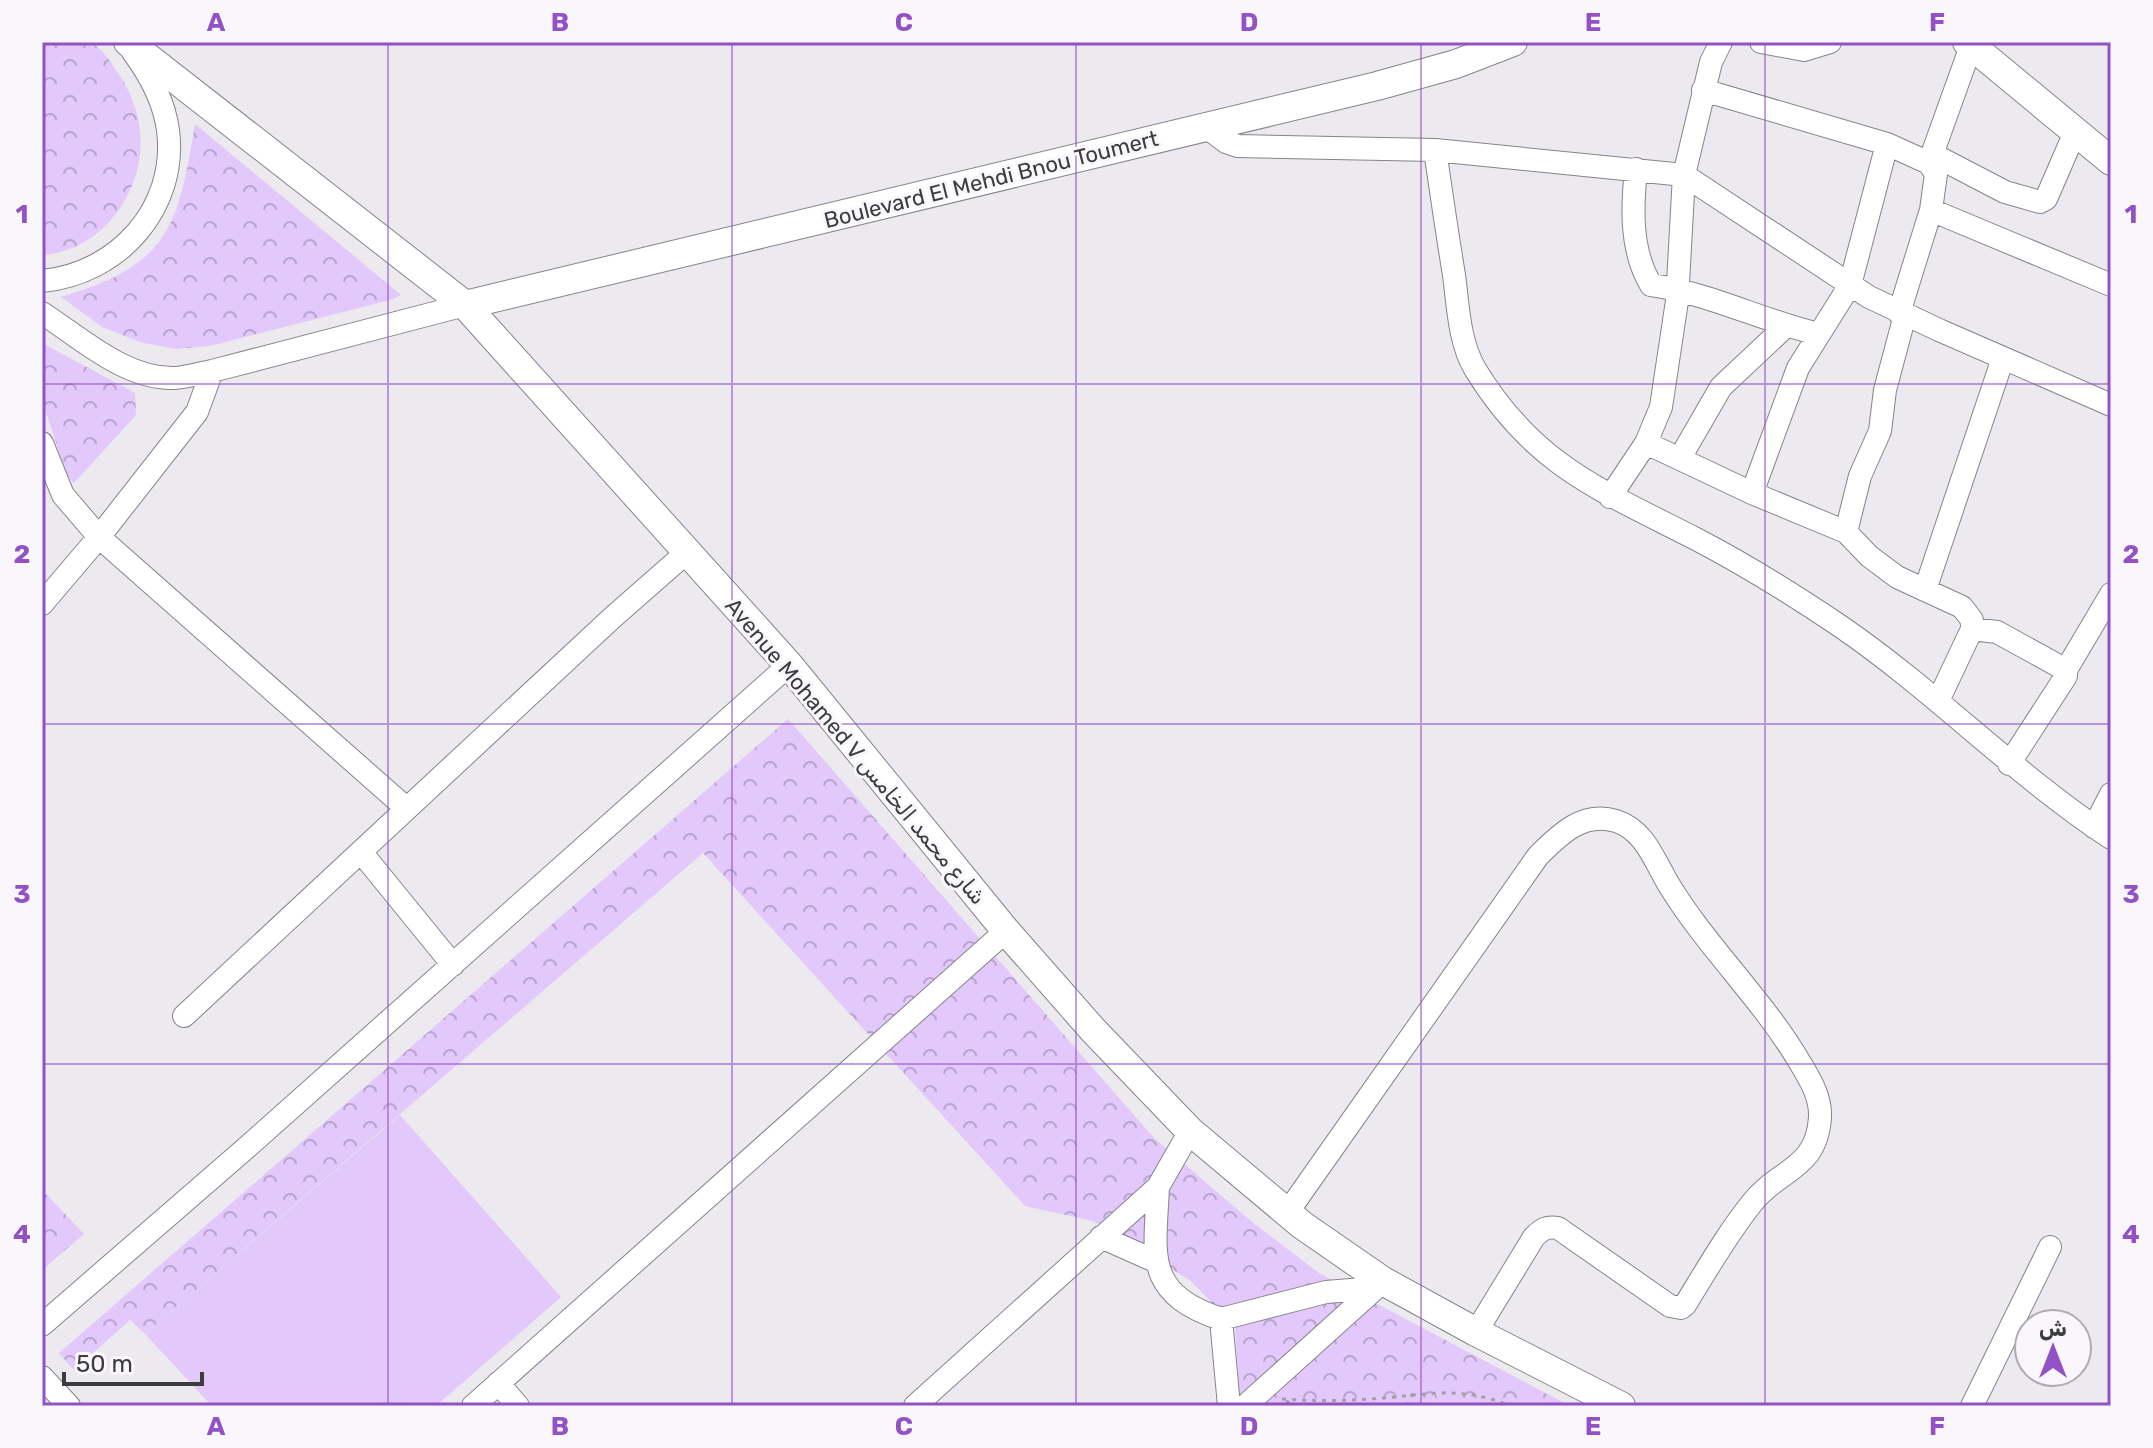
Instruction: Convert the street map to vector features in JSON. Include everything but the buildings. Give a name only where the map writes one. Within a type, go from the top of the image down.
[{"type":"main road","name":"Avenue Mohamed V شارع محمد الخامس","points":[[127,42],[465,305],[789,665],[1006,931],[1093,1030],[1190,1131],[1287,1213],[1380,1284],[1621,1406]]},
{"type":"main road","name":"Boulevard El Mehdi Bnou Toumert","points":[[465,305],[1391,83],[1456,64],[1513,42]]},
{"type":"main road","points":[[1969,44],[2111,161]]},
{"type":"street","points":[[42,281],[80,274],[120,251],[143,226],[160,196],[169,151],[165,117],[154,84],[127,42]]},
{"type":"street","points":[[1610,497],[1646,443],[1661,407],[1678,288],[1684,175],[1703,90],[1721,42]]},
{"type":"street","points":[[1761,42],[1804,50],[1830,42]]},
{"type":"street","points":[[1846,532],[1860,476],[1880,431],[1885,390],[1902,314],[1931,210],[1936,174],[1930,158],[1969,44]]},
{"type":"street","points":[[1703,90],[1930,158],[2005,192],[2040,202],[2046,199],[2075,132]]},
{"type":"street","points":[[1206,127],[1226,142],[1238,146],[1435,150],[1684,175],[1850,285],[1902,314],[2111,405]]},
{"type":"street","points":[[1752,493],[1798,368],[1850,285],[1887,144]]},
{"type":"street","points":[[1435,150],[1462,329],[1473,364],[1488,389],[1537,447],[1566,470],[1610,497],[1774,583],[1843,628],[1938,701],[2009,764],[2102,832],[2111,794]]},
{"type":"street","points":[[1636,169],[1631,209],[1642,269],[1651,285],[1678,288],[1818,334]]},
{"type":"street","points":[[1931,210],[2111,285]]},
{"type":"street","points":[[42,313],[123,365],[145,375],[175,378],[465,305]]},
{"type":"street","points":[[1680,458],[1721,387],[1786,326]]},
{"type":"street","points":[[1925,590],[2003,358]]},
{"type":"street","points":[[42,604],[197,412],[212,371]]},
{"type":"street","points":[[42,443],[52,496],[406,808]]},
{"type":"street","points":[[1646,443],[1752,493],[1846,532],[1897,577],[1962,607],[1972,620],[1972,629],[1938,701]]},
{"type":"street","points":[[184,1016],[686,553]]},
{"type":"street","points":[[2009,764],[2066,676],[2066,670],[2111,594]]},
{"type":"street","points":[[1972,629],[1997,632],[2066,670]]},
{"type":"street","points":[[42,1325],[789,665]]},
{"type":"street","points":[[1287,1213],[1538,856],[1560,835],[1580,822],[1600,818],[1626,826],[1647,845],[1680,902],[1797,1057],[1819,1100],[1817,1134],[1798,1167],[1763,1190],[1750,1205],[1681,1308],[1670,1306],[1558,1228],[1551,1227],[1544,1228],[1534,1237],[1476,1332]]},
{"type":"street","points":[[361,852],[453,965]]},
{"type":"street","points":[[473,1406],[1006,931]]},
{"type":"street","points":[[915,1406],[1158,1187],[1190,1131]]},
{"type":"street","points":[[1158,1187],[1155,1261],[1169,1289],[1205,1313],[1221,1319],[1326,1292],[1380,1284]]},
{"type":"street","points":[[1101,1237],[1155,1261]]},
{"type":"street","points":[[1972,1406],[2050,1247]]},
{"type":"street","points":[[1245,1406],[1380,1284]]},
{"type":"street","points":[[1221,1319],[1229,1406]]},
{"type":"street","points":[[42,1377],[69,1406]]},
{"type":"street","points":[[498,1383],[518,1406]]},
{"type":"path","points":[[1407,1406],[1413,1393]]},
{"type":"path","points":[[1282,1399],[1349,1400],[1413,1393],[1461,1393],[1488,1397],[1511,1406]]},
{"type":"green space","points":[[42,42],[87,42],[102,51],[120,75],[131,97],[141,139],[139,162],[132,185],[121,207],[106,225],[88,240],[66,250],[42,255]]},
{"type":"green space","points":[[195,124],[401,295],[210,346],[175,349],[140,342],[102,327],[61,297],[97,285],[125,271],[146,256],[162,238],[174,216],[182,190]]},
{"type":"green space","points":[[42,343],[135,393],[136,415],[74,483],[67,476],[42,400]]},
{"type":"green space","points":[[788,719],[1154,1138],[1252,1222],[1319,1273],[1570,1406],[1240,1406],[1235,1327],[1191,1281],[1093,1221],[1025,1206],[703,853],[145,1334],[130,1320],[74,1370],[59,1353]]},
{"type":"green space","points":[[400,1115],[561,1297],[436,1406],[212,1406],[145,1334]]},
{"type":"green space","points":[[42,1190],[84,1234],[42,1270]]}]
